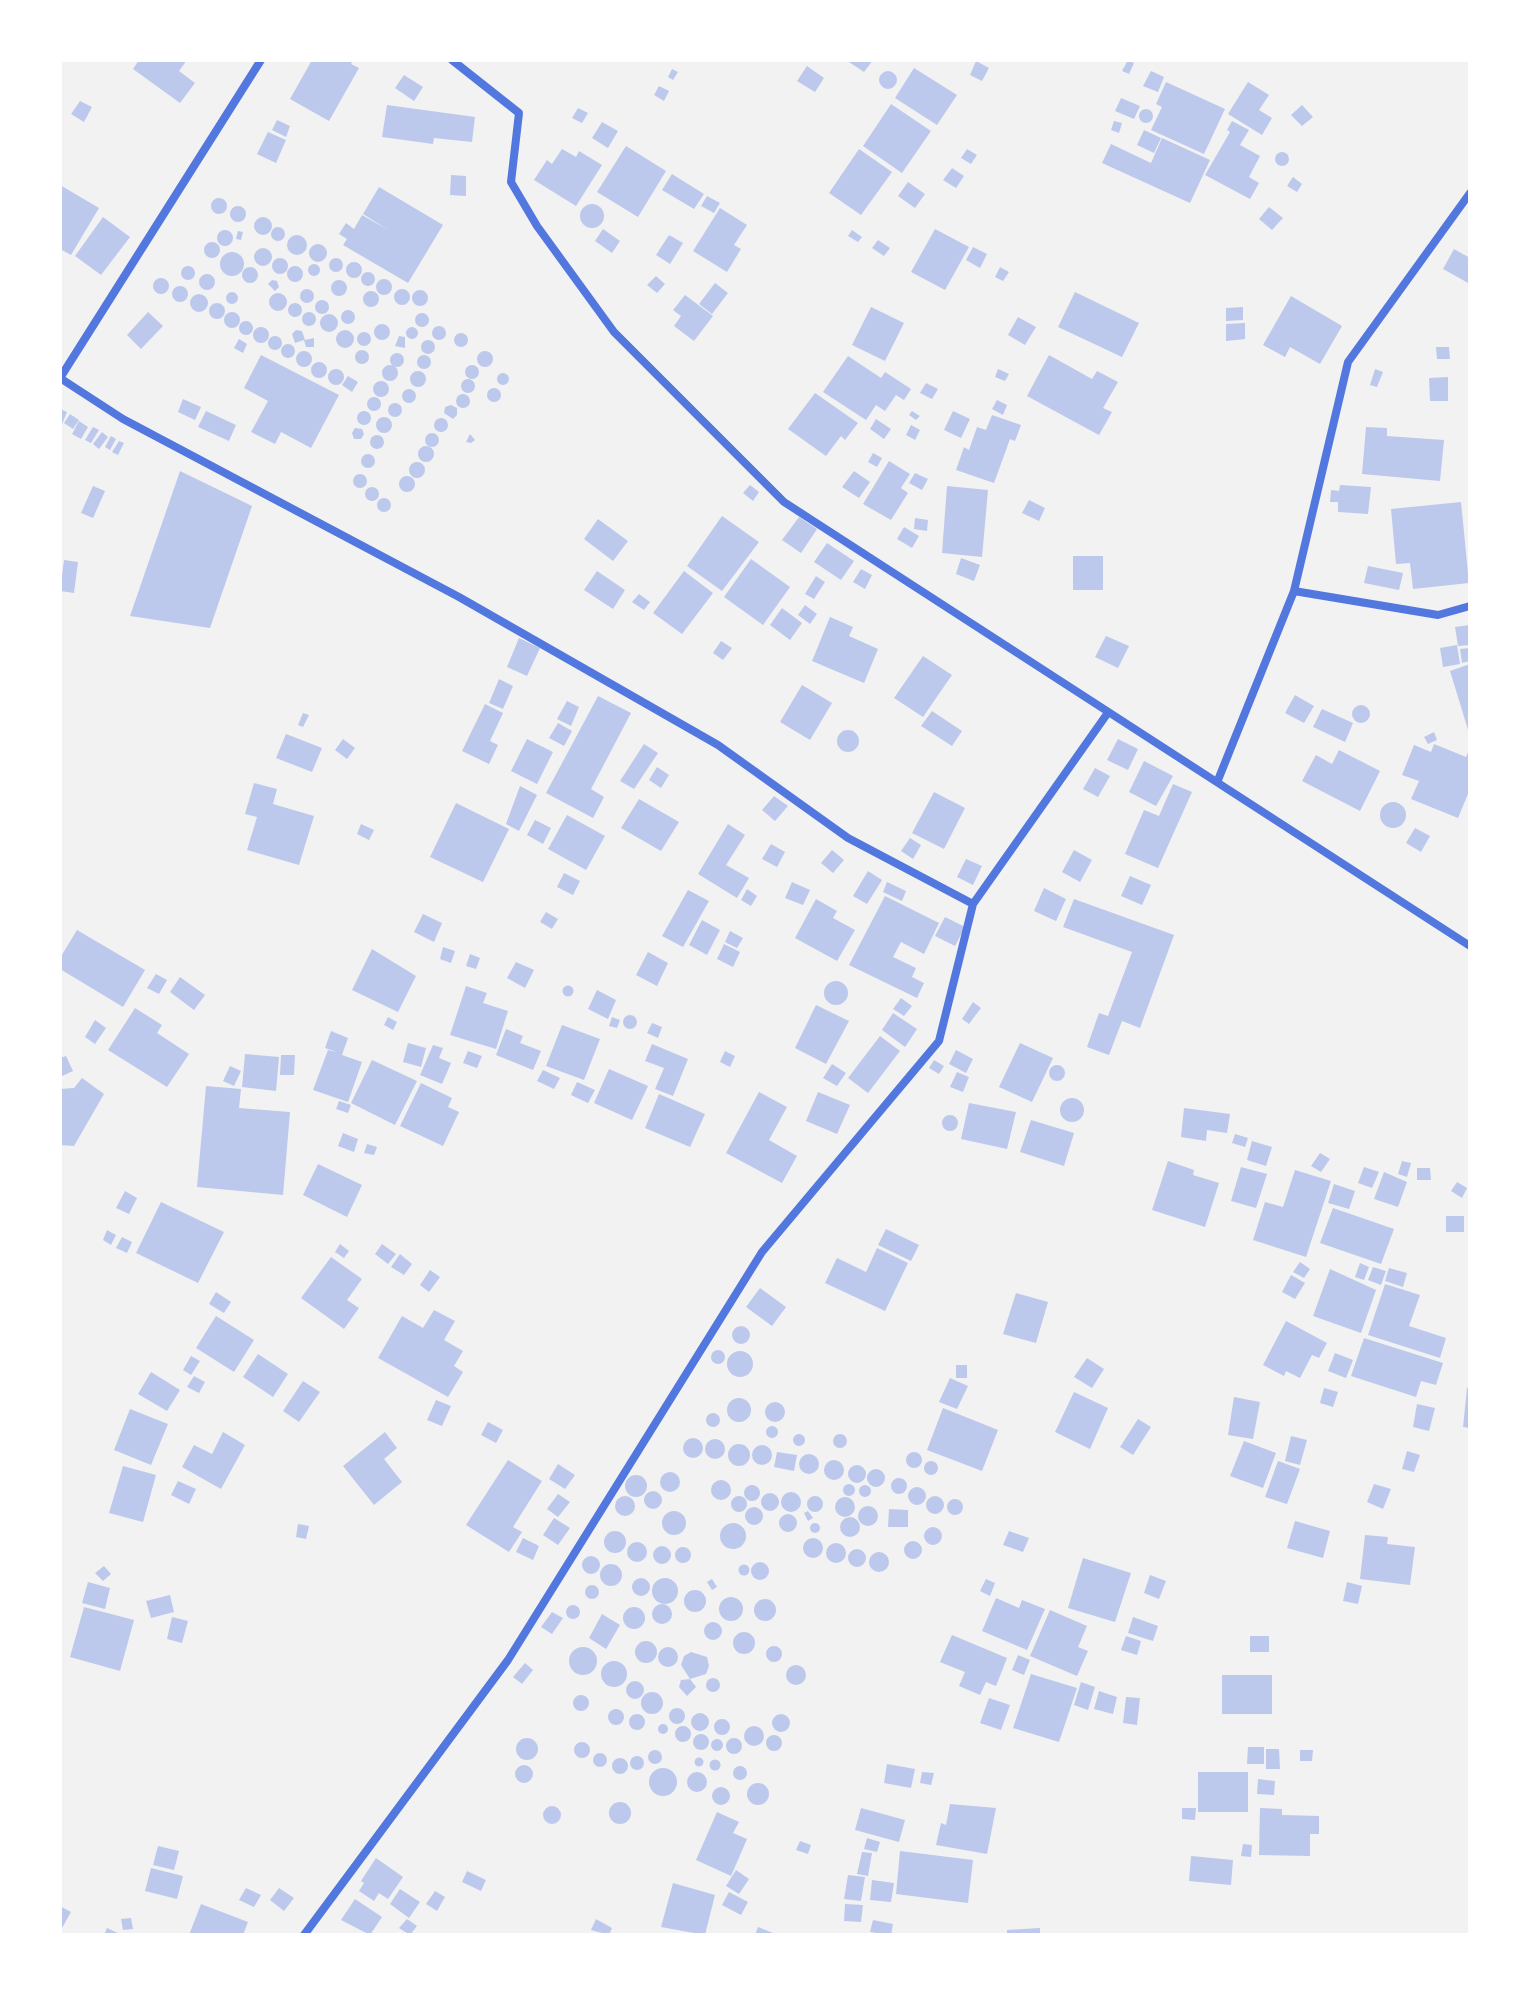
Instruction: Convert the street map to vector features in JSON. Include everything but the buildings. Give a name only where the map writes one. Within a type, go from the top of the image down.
[{"type":"street","points":[[261,60],[60,378],[123,419],[459,597],[718,745],[848,838],[973,904]]},
{"type":"street","points":[[452,60],[519,113],[511,182],[537,226],[614,332],[784,502],[1107,714],[1218,780],[1470,946]]},
{"type":"street","points":[[1218,780],[1294,591],[1348,362],[1470,193]]},
{"type":"street","points":[[1294,591],[1438,615],[1470,606]]},
{"type":"street","points":[[304,1935],[508,1660],[762,1252],[939,1041],[973,904],[1107,714]]}]
